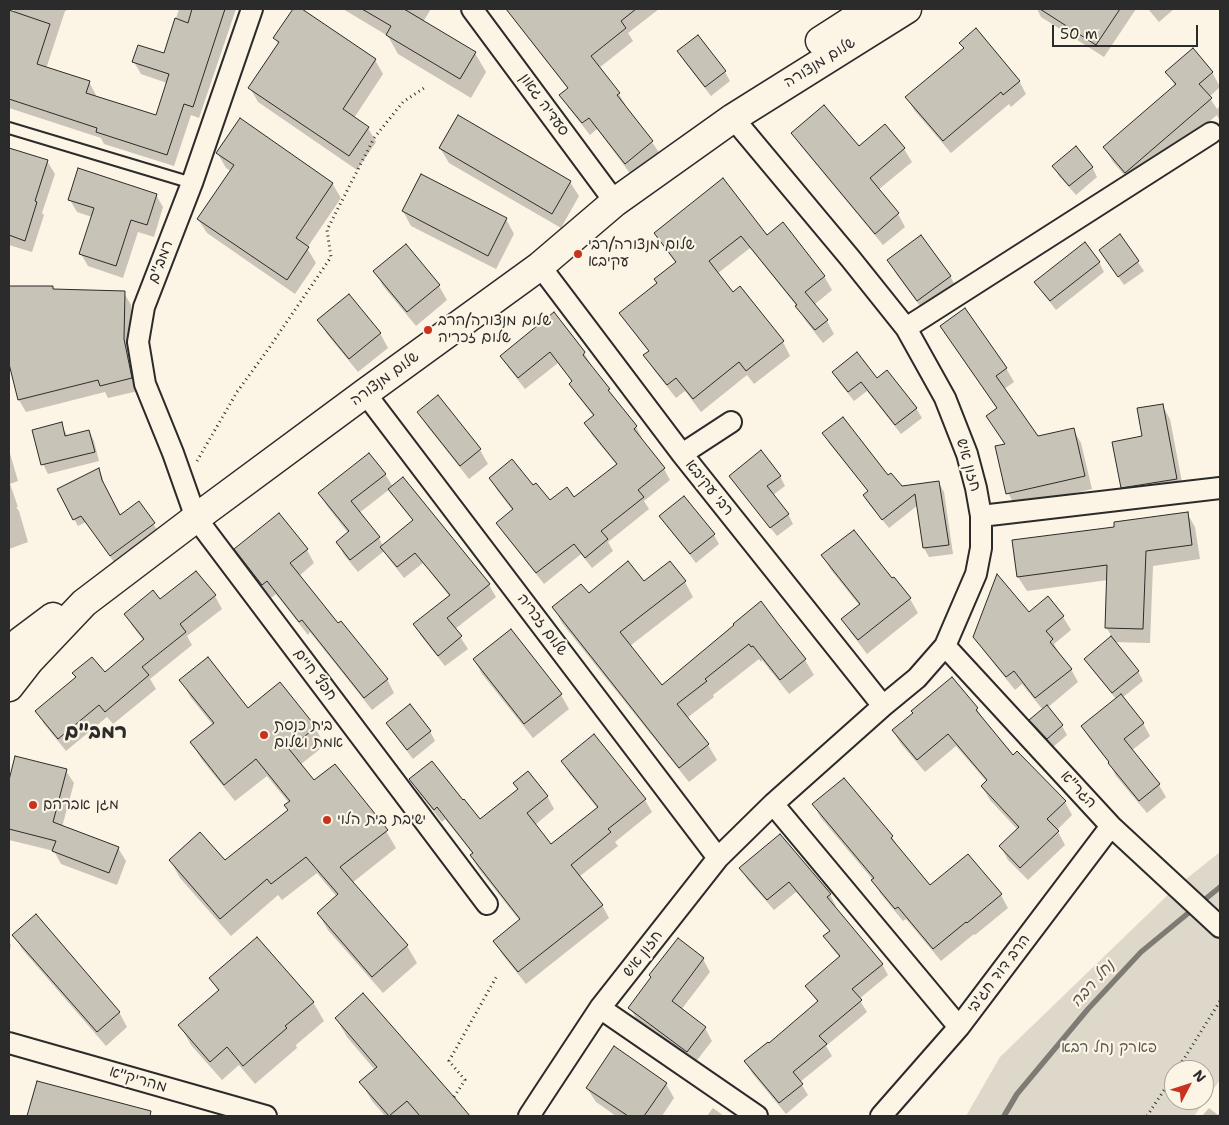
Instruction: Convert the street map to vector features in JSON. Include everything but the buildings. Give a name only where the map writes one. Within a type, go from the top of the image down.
[{"type":"street","name":"רמב\"ם","points":[[196,518],[146,384],[138,342],[144,307],[192,183],[252,9]]},
{"type":"street","name":"סעדיה גאון","points":[[472,9],[615,202]]},
{"type":"street","name":"שלום מנצורה","points":[[733,118],[806,50],[870,9]]},
{"type":"street","name":"שלום מנצורה","points":[[9,687],[30,660],[84,603],[196,518],[540,266],[615,202],[733,118],[907,9]]},
{"type":"street","name":"חזון איש","points":[[529,1116],[600,1008],[718,858],[773,804],[917,678],[944,646],[976,574],[981,548],[981,516],[967,454],[945,398],[906,328],[733,118]]},
{"type":"street","points":[[906,328],[1210,133]]},
{"type":"street","name":"רבי עקיבא","points":[[540,266],[682,454],[883,706]]},
{"type":"street","name":"שלום זכריה","points":[[365,393],[718,858]]},
{"type":"street","points":[[682,454],[731,422]]},
{"type":"street","points":[[981,516],[1220,488]]},
{"type":"street","name":"חפץ חיים","points":[[196,518],[488,904]]},
{"type":"street","name":"שלום מנצורה","points":[[9,653],[51,618],[84,603]]},
{"type":"street","name":"הגר\"א","points":[[944,646],[1111,826],[1218,925]]},
{"type":"street","points":[[773,804],[959,1027]]},
{"type":"street","name":"הרב דוד חג'בי","points":[[881,1116],[959,1027],[1111,826]]},
{"type":"street","points":[[600,1008],[757,1116]]},
{"type":"street","name":"מהריק\"א","points":[[9,1043],[266,1116]]},
{"type":"lane","points":[[9,128],[192,183]]},
{"type":"path","points":[[184,483],[237,392],[331,257],[327,230],[374,138],[404,102],[427,86]]},
{"type":"path","points":[[454,1097],[465,1080],[449,1061],[498,974]]},
{"type":"path","points":[[1183,1060],[1220,1001]]},
{"type":"path","points":[[1147,1116],[1164,1090]]},
{"type":"green space","name":"פארק נחל רבא","points":[[1220,852],[1220,1080],[1214,1088],[1214,1060],[1164,1060],[1164,1110],[1198,1110],[1194,1116],[966,1116],[1000,1057],[1176,887]]},
{"type":"waterway","name":"נחל רבה","points":[[1004,1116],[1017,1094],[1088,1009],[1141,952],[1220,887]]},
{"type":"place","name":"שלום מנצורה/רבי עקיבא","points":[[578,254]]},
{"type":"place","name":"שלום מנצורה/הרב שלום זכריה","points":[[428,330]]},
{"type":"place","name":"בית כנסת אמת ושלום","points":[[264,735]]},
{"type":"place","name":"מגן אברהם","points":[[33,805]]},
{"type":"place","name":"ישיבת בית הלוי","points":[[327,820]]},
{"type":"district","name":"רמב\"ם","points":[[96,733]]}]
